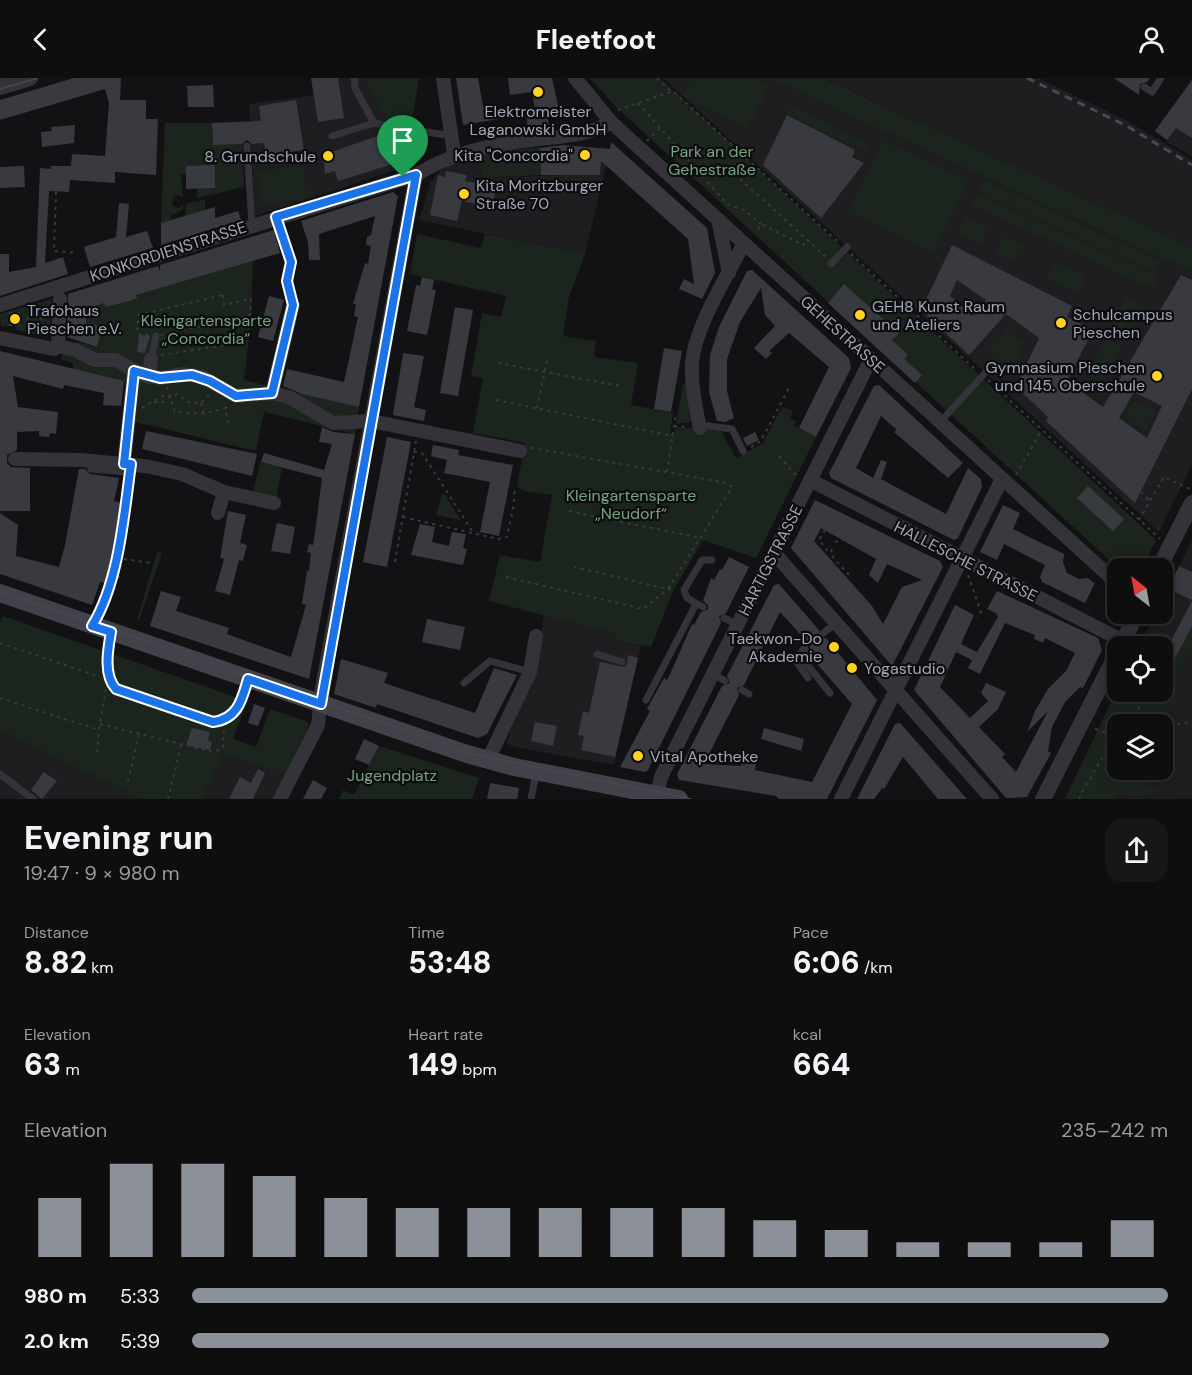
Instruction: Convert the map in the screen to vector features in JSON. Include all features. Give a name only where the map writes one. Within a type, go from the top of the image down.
[{"type":"main road","points":[[0,593],[488,760],[657,797],[679,799]]},
{"type":"street","points":[[0,87],[30,78]]},
{"type":"street","points":[[443,78],[454,154]]},
{"type":"street","name":"GEHESTRASSE","points":[[574,78],[608,118],[639,148],[1107,574]]},
{"type":"street","name":"KONKORDIENSTRASSE","points":[[0,304],[416,175],[454,154],[528,140],[588,133],[608,118]]},
{"type":"street","points":[[280,799],[318,725],[416,175]]},
{"type":"street","points":[[718,219],[729,273]]},
{"type":"street","points":[[700,427],[692,388],[692,361],[701,329],[744,243]]},
{"type":"street","points":[[58,346],[60,299]]},
{"type":"street","points":[[272,393],[276,367],[293,305]]},
{"type":"street","points":[[0,338],[54,349],[58,346],[75,350],[95,360],[116,360],[134,371],[155,377],[192,375],[244,397],[272,393],[293,399],[333,423],[371,421],[520,451]]},
{"type":"street","points":[[152,357],[155,377]]},
{"type":"street","name":"HARTIGSTRASSE","points":[[657,797],[661,777],[719,677],[738,625],[871,359]]},
{"type":"street","points":[[127,467],[128,415],[134,371]]},
{"type":"street","points":[[15,459],[127,467],[182,474],[224,492],[274,503]]},
{"type":"street","name":"HALLESCHE STRASSE","points":[[809,482],[962,558],[1107,639]]},
{"type":"street","points":[[841,799],[962,558],[1006,482]]},
{"type":"street","points":[[218,513],[224,492]]},
{"type":"street","points":[[1164,558],[1192,503]]},
{"type":"street","points":[[774,553],[992,799]]},
{"type":"street","points":[[488,760],[530,672],[536,636]]},
{"type":"street","points":[[1043,799],[1107,672]]},
{"type":"lane","points":[[354,78],[355,88],[374,123]]},
{"type":"lane","points":[[1146,84],[1152,92],[1159,80]]},
{"type":"lane","points":[[332,136],[374,123],[451,136]]},
{"type":"lane","points":[[246,146],[252,225]]},
{"type":"lane","points":[[276,217],[291,262],[287,281],[293,305]]},
{"type":"lane","points":[[832,263],[846,248]]},
{"type":"lane","points":[[152,357],[156,336]]},
{"type":"lane","points":[[940,422],[984,374]]},
{"type":"lane","points":[[700,427],[732,429],[744,451]]},
{"type":"lane","points":[[91,469],[127,467]]},
{"type":"lane","points":[[646,700],[700,606],[687,597],[684,590],[702,560],[712,560]]},
{"type":"lane","points":[[724,618],[738,625]]},
{"type":"lane","points":[[822,634],[836,623]]},
{"type":"lane","points":[[111,632],[108,652],[110,680],[116,689],[213,722],[223,720],[240,707],[248,679]]},
{"type":"lane","points":[[808,678],[796,661],[807,646],[805,662],[830,693]]},
{"type":"lane","points":[[597,654],[622,662]]},
{"type":"lane","points":[[464,683],[490,661],[530,672]]},
{"type":"lane","points":[[531,799],[536,771]]},
{"type":"lane","points":[[0,774],[33,799]]},
{"type":"path","points":[[657,78],[984,374],[1169,547]]},
{"type":"path","points":[[608,118],[638,103],[672,92]]},
{"type":"path","points":[[638,103],[727,204],[744,210],[762,224],[803,245],[808,240]]},
{"type":"path","points":[[1186,105],[1188,103],[1192,105]]},
{"type":"path","points":[[639,148],[660,128]]},
{"type":"path","points":[[412,130],[430,166]]},
{"type":"path","points":[[740,179],[832,263]]},
{"type":"path","points":[[56,192],[54,251],[75,253]]},
{"type":"path","points":[[758,229],[762,224]]},
{"type":"path","points":[[223,295],[224,305],[251,299],[250,315],[156,336],[137,334],[139,315],[223,295]]},
{"type":"path","points":[[34,312],[39,314],[42,320],[34,327],[27,319],[34,312]]},
{"type":"path","points":[[152,357],[239,343]]},
{"type":"path","points":[[537,408],[547,361]]},
{"type":"path","points":[[498,363],[620,386]]},
{"type":"path","points":[[155,377],[167,386],[169,402],[175,412],[204,414],[225,408]]},
{"type":"path","points":[[744,451],[761,441],[790,386]]},
{"type":"path","points":[[168,398],[177,394],[190,403],[201,403],[224,390],[228,423]]},
{"type":"path","points":[[128,415],[167,393]]},
{"type":"path","points":[[496,400],[673,436]]},
{"type":"path","points":[[154,402],[169,402]]},
{"type":"path","points":[[201,403],[204,414]]},
{"type":"path","points":[[667,472],[676,413]]},
{"type":"path","points":[[1006,482],[1041,429]]},
{"type":"path","points":[[395,562],[418,430]]},
{"type":"path","points":[[506,577],[643,609],[668,589],[732,487],[727,483],[521,446],[520,451]]},
{"type":"path","points":[[414,452],[422,453],[474,534]]},
{"type":"path","points":[[779,456],[790,466],[797,477],[809,482]]},
{"type":"path","points":[[92,626],[103,609],[111,577],[127,467]]},
{"type":"path","points":[[1139,520],[1164,477],[1192,490]]},
{"type":"path","points":[[403,517],[498,539],[507,537],[510,511],[515,501],[514,487]]},
{"type":"path","points":[[1141,492],[1150,501]]},
{"type":"path","points":[[569,511],[701,538]]},
{"type":"path","points":[[825,530],[819,540],[830,553],[833,549]]},
{"type":"path","points":[[835,542],[844,540]]},
{"type":"path","points":[[821,550],[825,547]]},
{"type":"path","points":[[832,556],[848,574],[852,570]]},
{"type":"path","points":[[962,558],[981,612],[985,615]]},
{"type":"path","points":[[124,559],[151,563]]},
{"type":"path","points":[[837,567],[840,564]]},
{"type":"path","points":[[574,567],[673,591]]},
{"type":"path","points":[[111,577],[120,577]]},
{"type":"path","points":[[977,616],[981,612]]},
{"type":"path","points":[[0,643],[110,680],[107,685],[97,752]]},
{"type":"path","points":[[0,698],[99,730]]},
{"type":"path","points":[[100,724],[217,752],[223,748],[225,735],[223,720]]},
{"type":"path","points":[[1081,724],[1107,733]]},
{"type":"path","points":[[1173,724],[1192,724]]},
{"type":"path","points":[[128,781],[139,734]]},
{"type":"path","points":[[168,799],[181,745]]},
{"type":"path","points":[[1079,799],[1085,784],[1098,769],[1100,759],[1107,753]]},
{"type":"shaded area","name":"8. Grundschule","points":[[311,78],[419,78],[402,168],[255,216],[249,104],[314,95]]},
{"type":"shaded area","name":"Schulcampus Pieschen","points":[[663,78],[768,78],[1192,272],[1192,465],[1159,532]]},
{"type":"shaded area","points":[[824,78],[1038,78],[1128,121],[1192,160],[1192,247]]},
{"type":"shaded area","points":[[1192,80],[1192,156],[1166,142],[1167,140],[1155,131]]},
{"type":"shaded area","points":[[562,145],[610,149],[585,254],[419,220],[431,181],[445,166],[477,157],[483,178],[562,175]]},
{"type":"shaded area","points":[[1192,540],[1192,799],[1065,799],[1111,702],[1173,702],[1173,636],[1144,636],[1150,624],[1173,624],[1173,579]]},
{"type":"shaded area","points":[[544,615],[615,634],[614,641],[641,646],[614,765],[514,747],[506,743],[533,673]]},
{"type":"shaded area","points":[[0,730],[141,799],[0,799]]},
{"type":"shaded area","points":[[224,754],[286,774],[273,799],[202,799]]},
{"type":"green space","points":[[365,78],[419,78],[411,126],[387,119]]},
{"type":"green space","name":"Park an der Gehestraße","points":[[590,78],[660,78],[1156,540],[1147,558],[1107,558],[616,107]]},
{"type":"green space","points":[[692,78],[752,78],[769,86],[748,129],[683,96]]},
{"type":"green space","points":[[768,78],[823,78],[1192,247],[1192,272]]},
{"type":"green space","points":[[792,106],[870,146],[867,152],[788,114]]},
{"type":"green space","points":[[165,123],[212,123],[213,145],[243,144],[244,187],[197,198],[197,188],[215,188],[215,166],[186,166],[186,174],[181,175],[183,198],[178,195],[173,198],[172,205],[178,208],[183,205],[183,210],[171,215],[171,221],[161,223]]},
{"type":"green space","points":[[883,141],[969,180],[934,252],[850,210]]},
{"type":"green space","points":[[540,147],[541,175],[483,178],[477,157],[491,153],[494,163],[504,160],[502,151]]},
{"type":"green space","points":[[303,166],[307,199],[260,204],[257,171]]},
{"type":"green space","points":[[984,180],[1161,262],[1156,273],[979,192]]},
{"type":"green space","points":[[977,194],[1155,275],[1157,279],[1154,286],[1150,287],[972,205]]},
{"type":"green space","points":[[205,200],[205,210],[185,216],[186,203]]},
{"type":"green space","points":[[966,217],[988,229],[981,245],[958,233]]},
{"type":"green space","name":"Kleingartensparte „Neudorf“","points":[[417,234],[481,248],[485,234],[585,254],[569,297],[563,336],[596,341],[594,357],[638,363],[631,405],[673,413],[670,433],[675,434],[676,427],[721,431],[736,458],[763,443],[782,407],[793,411],[790,418],[796,421],[794,426],[816,437],[756,558],[703,540],[673,591],[651,647],[614,641],[615,634],[489,601],[500,555],[540,562],[552,495],[523,491],[517,486],[525,443],[473,433],[483,378],[471,376],[482,313],[501,317],[506,296],[410,274]]},
{"type":"green space","points":[[1004,236],[1027,248],[1014,262],[996,253]]},
{"type":"green space","name":"Kleingartensparte „Concordia“","points":[[253,255],[251,320],[244,380],[359,407],[355,434],[264,412],[256,451],[123,419],[126,382],[73,369],[73,363],[61,359],[63,353],[74,354],[76,342],[97,347],[86,323],[86,309],[104,303],[106,307],[172,281],[174,284],[181,282]]},
{"type":"green space","points":[[1054,262],[1086,277],[1078,294],[1047,278]]},
{"type":"green space","points":[[1126,297],[1145,307],[1127,338],[1110,330]]},
{"type":"green space","points":[[51,299],[50,333],[46,337],[18,330],[14,326],[20,326],[20,312],[9,312],[9,326],[1,326],[0,314]]},
{"type":"green space","points":[[1007,330],[1025,343],[1010,374],[987,352]]},
{"type":"green space","points":[[1106,339],[1122,347],[1101,384],[1088,375]]},
{"type":"green space","points":[[683,384],[686,385],[691,422],[676,424]]},
{"type":"green space","points":[[1134,402],[1155,412],[1145,432],[1125,418]]},
{"type":"green space","points":[[260,462],[282,468],[276,498],[253,493]]},
{"type":"green space","points":[[443,492],[461,520],[436,515]]},
{"type":"green space","points":[[157,552],[162,553],[139,621],[137,620]]},
{"type":"green space","points":[[3,616],[247,701],[233,739],[256,747],[270,709],[308,722],[309,725],[286,774],[224,754],[202,799],[141,799],[0,730],[0,622]]},
{"type":"green space","points":[[1192,626],[1192,649],[1180,670],[1177,702],[1172,714],[1107,714],[1107,780],[1144,780],[1156,790],[1146,795],[1133,796],[1118,790],[1113,799],[1065,799],[1111,702],[1173,702],[1173,662]]},
{"type":"green space","name":"Jugendplatz","points":[[379,746],[479,778],[472,799],[339,799],[343,790],[354,795]]},
{"type":"building","points":[[74,78],[121,78],[120,100],[146,100],[146,119],[158,119],[156,175],[115,172],[115,183],[70,180],[69,192],[49,191],[45,263],[63,257],[68,274],[0,296],[0,254],[9,254],[9,272],[36,267],[40,168],[71,166],[72,154],[105,156],[109,103],[105,89],[0,120],[0,100]]},
{"type":"building","points":[[311,78],[338,78],[344,118],[318,122]]},
{"type":"building","points":[[456,78],[478,78],[483,106],[496,104],[499,119],[463,125]]},
{"type":"building","points":[[508,78],[552,78],[560,115],[548,117],[549,129],[528,131],[526,111],[535,109],[532,92],[510,95]]},
{"type":"building","points":[[1114,78],[1150,78],[1147,82],[1140,84],[1139,95]]},
{"type":"building","points":[[1192,80],[1192,138],[1176,128],[1167,140],[1155,131]]},
{"type":"building","points":[[213,85],[214,107],[188,107],[187,86]]},
{"type":"building","points":[[296,100],[304,150],[266,155],[264,143],[252,144],[247,140],[242,144],[213,145],[212,123],[261,121],[259,106]]},
{"type":"building","points":[[787,115],[855,150],[852,157],[864,163],[821,218],[763,165]]},
{"type":"building","points":[[75,125],[74,143],[42,147],[41,132],[52,131],[51,127]]},
{"type":"building","points":[[386,133],[396,163],[338,181],[335,171],[325,174],[323,155]]},
{"type":"building","points":[[611,142],[707,228],[715,273],[702,299],[679,289],[684,279],[694,284],[688,239],[601,161],[600,175],[541,175],[540,148],[563,145],[610,149]]},
{"type":"building","points":[[215,165],[215,188],[186,189],[186,166]]},
{"type":"building","points":[[24,166],[25,187],[0,188],[0,167]]},
{"type":"building","name":"Kita Moritzburger Straße 70","points":[[446,171],[467,175],[465,181],[496,187],[492,207],[462,201],[457,221],[430,215],[438,175],[445,177]]},
{"type":"building","points":[[393,192],[398,196],[359,407],[302,394],[283,386],[287,369],[344,382],[358,317],[354,316],[356,304],[353,304],[365,263],[368,264],[371,246],[366,245],[367,237],[371,235],[375,216],[319,234],[320,260],[309,260],[308,242],[301,221]]},
{"type":"building","points":[[119,203],[129,204],[126,237],[147,231],[153,248],[90,267],[84,247],[116,237]]},
{"type":"building","points":[[215,207],[215,218],[238,211],[241,220],[161,245],[161,223]]},
{"type":"building","points":[[274,230],[280,253],[136,295],[137,298],[129,301],[105,307],[104,303],[86,309],[86,323],[102,327],[97,347],[67,337],[68,294],[158,266],[160,272],[160,265]]},
{"type":"building","name":"Gymnasium Pieschen und 145. Oberschule","points":[[952,245],[1072,306],[1067,317],[1093,330],[1067,381],[1103,407],[1181,275],[1192,280],[1192,389],[1135,503],[1046,421],[1048,417],[1016,387],[1039,338],[1006,314],[969,355],[921,310]],"holes":[[[957,280],[986,300],[972,316],[950,296]],[[1134,392],[1162,406],[1147,438],[1119,418]]]},
{"type":"building","points":[[752,270],[849,358],[851,368],[816,437],[799,428],[829,367],[789,333],[769,351],[772,353],[766,359],[754,348],[775,326],[765,315],[761,288],[740,322],[727,359],[727,391],[734,418],[725,422],[717,421],[709,392],[710,355],[719,327],[747,271]]},
{"type":"building","points":[[422,277],[434,280],[432,289],[436,290],[427,335],[407,331],[416,285],[420,286]]},
{"type":"building","name":"GEH8 Kunst Raum und Ateliers","points":[[844,284],[899,333],[892,340],[908,355],[904,359],[922,375],[915,383],[828,303]]},
{"type":"building","points":[[269,296],[284,300],[273,341],[258,337]]},
{"type":"building","points":[[455,307],[473,310],[458,396],[440,393]]},
{"type":"building","name":"Trafohaus Pieschen e.V.","points":[[9,312],[20,312],[20,326],[9,326]]},
{"type":"building","points":[[139,335],[150,336],[145,353],[137,352]]},
{"type":"building","points":[[664,348],[682,351],[671,412],[654,409]]},
{"type":"building","points":[[0,351],[124,381],[121,406],[103,405],[104,393],[64,385],[63,389],[13,376],[18,407],[58,412],[56,434],[50,433],[49,437],[39,436],[39,431],[17,432],[17,450],[7,455],[7,463],[11,467],[30,468],[30,511],[0,511]]},
{"type":"building","points":[[403,353],[424,356],[414,407],[426,410],[424,421],[393,415]]},
{"type":"building","points":[[879,385],[963,463],[948,478],[894,432],[897,430],[881,416],[856,468],[873,478],[881,460],[887,462],[881,479],[946,514],[968,468],[981,479],[982,487],[958,538],[954,540],[831,478],[829,473],[874,386]]},
{"type":"building","points":[[322,427],[333,432],[355,434],[309,679],[150,626],[161,591],[181,597],[176,611],[229,628],[227,634],[291,657],[306,605],[302,604],[311,553],[307,552],[309,544],[313,545],[322,478],[261,462],[264,453],[324,470],[332,444],[319,442]]},
{"type":"building","points":[[146,431],[257,454],[252,476],[142,449]]},
{"type":"building","points":[[755,432],[759,440],[747,446],[743,438]]},
{"type":"building","points":[[387,437],[411,442],[387,567],[363,562]]},
{"type":"building","points":[[433,445],[459,450],[458,455],[513,465],[499,536],[480,532],[490,482],[444,473],[447,460],[431,456]]},
{"type":"building","points":[[79,469],[85,469],[90,474],[119,478],[114,501],[122,503],[109,584],[100,582],[92,605],[0,574],[0,513],[18,525],[16,556],[59,567]]},
{"type":"building","points":[[1088,486],[1124,519],[1113,531],[1077,498]]},
{"type":"building","points":[[815,500],[940,561],[943,567],[892,666],[791,548]],"holes":[[[821,528],[876,559],[869,575],[878,583],[887,564],[922,580],[902,587],[883,624],[872,606],[814,541]]]},
{"type":"building","points":[[1003,505],[1020,513],[1013,529],[1064,554],[1063,562],[1067,573],[1079,579],[1087,578],[1095,583],[1085,603],[1042,582],[1040,577],[1045,565],[1004,544],[997,560],[980,552]]},
{"type":"building","points":[[228,511],[246,515],[240,543],[247,545],[243,561],[239,560],[230,595],[215,591],[224,559],[220,558]]},
{"type":"building","points":[[277,523],[295,527],[290,554],[271,551]]},
{"type":"building","points":[[420,524],[435,527],[432,542],[449,546],[452,532],[466,534],[463,548],[467,549],[463,565],[411,555]]},
{"type":"building","points":[[729,557],[749,567],[726,613],[719,616],[721,623],[648,770],[645,772],[620,767],[650,711],[647,709],[649,705],[664,678],[667,680],[692,624],[694,625],[701,612],[708,609],[708,605],[703,601],[711,578],[714,580]]},
{"type":"building","points":[[1179,566],[1192,572],[1192,600],[1173,591],[1173,579]]},
{"type":"building","points":[[779,584],[819,630],[818,638],[826,638],[877,700],[827,799],[779,799],[776,796],[679,780],[677,774],[722,686],[730,683],[727,676],[774,585]],"holes":[[[780,612],[810,645],[811,657],[852,704],[812,782],[755,770],[757,756],[744,754],[741,766],[704,764],[739,695],[737,688],[744,685]]]},
{"type":"building","points":[[997,591],[1098,638],[1102,650],[1083,688],[1080,687],[1065,702],[1052,727],[1048,751],[1051,753],[1027,797],[1006,798],[914,690],[955,605],[974,615],[961,644],[977,652],[998,617],[996,613],[987,609]],"holes":[[[1005,623],[1035,635],[1034,639],[1043,643],[1045,638],[1075,653],[1066,671],[1048,689],[1035,711],[1027,732],[1048,711],[1016,772],[1002,757],[1005,754],[979,727],[998,709],[1006,692],[986,683],[981,693],[988,701],[970,718],[940,687],[956,652],[970,659],[972,661],[968,668],[980,674]]]},
{"type":"building","points":[[1192,601],[1192,626],[1173,662],[1173,637]]},
{"type":"building","points":[[427,619],[465,627],[460,650],[422,642]]},
{"type":"building","points":[[628,655],[638,658],[615,757],[581,750],[584,736],[578,735],[583,711],[589,713],[600,662],[624,667],[627,664]]},
{"type":"building","points":[[341,659],[388,673],[384,683],[475,713],[494,668],[517,675],[487,734],[478,738],[377,704],[376,708],[334,694]]},
{"type":"building","points":[[254,704],[265,708],[258,726],[248,723]]},
{"type":"building","points":[[535,722],[557,726],[553,746],[531,741]]},
{"type":"building","points":[[900,723],[967,799],[938,799],[903,757],[884,789],[882,788],[874,799],[857,799],[895,724]]},
{"type":"building","points":[[192,728],[210,732],[208,741],[212,742],[210,750],[186,745]]},
{"type":"building","points":[[764,728],[804,739],[801,751],[761,739]]},
{"type":"building","points":[[364,739],[379,746],[369,765],[355,759]]},
{"type":"building","points":[[258,769],[265,773],[253,799],[229,799],[240,777],[251,783]]},
{"type":"building","points":[[44,772],[57,781],[42,799],[31,790]]},
{"type":"building","points":[[313,780],[327,788],[321,799],[303,799]]},
{"type":"building","points":[[490,783],[519,788],[517,799],[487,799]]},
{"type":"tram line","points":[[0,89],[38,78]]},
{"type":"tram line","points":[[0,591],[473,754],[691,799]]},
{"type":"railway","points":[[1027,78],[1125,125],[1192,165]]},
{"type":"place","name":"Elektromeister Laganowski GmbH","points":[[538,92]]},
{"type":"place","name":"Kita \"Concordia\"","points":[[585,155]]},
{"type":"place","name":"8. Grundschule","points":[[328,156]]},
{"type":"place","name":"Kita Moritzburger Straße 70","points":[[464,194]]},
{"type":"place","name":"GEH8 Kunst Raum und Ateliers","points":[[860,315]]},
{"type":"place","name":"Trafohaus Pieschen e.V.","points":[[15,319]]},
{"type":"place","name":"Schulcampus Pieschen","points":[[1061,323]]},
{"type":"place","name":"Gymnasium Pieschen und 145. Oberschule","points":[[1157,376]]},
{"type":"place","name":"Taekwon-Do Akademie","points":[[834,647]]},
{"type":"place","name":"Yogastudio","points":[[852,668]]},
{"type":"place","name":"Vital Apotheke","points":[[638,756]]},
{"type":"route","points":[[416,175],[322,688],[321,704],[248,679],[240,707],[223,720],[213,722],[116,689],[110,680],[108,652],[111,632],[92,626],[103,609],[110,587],[118,544],[131,464],[124,464],[134,371],[160,378],[182,374],[203,377],[236,396],[272,393],[293,305],[287,281],[291,262],[276,217],[403,177],[416,175]]}]
